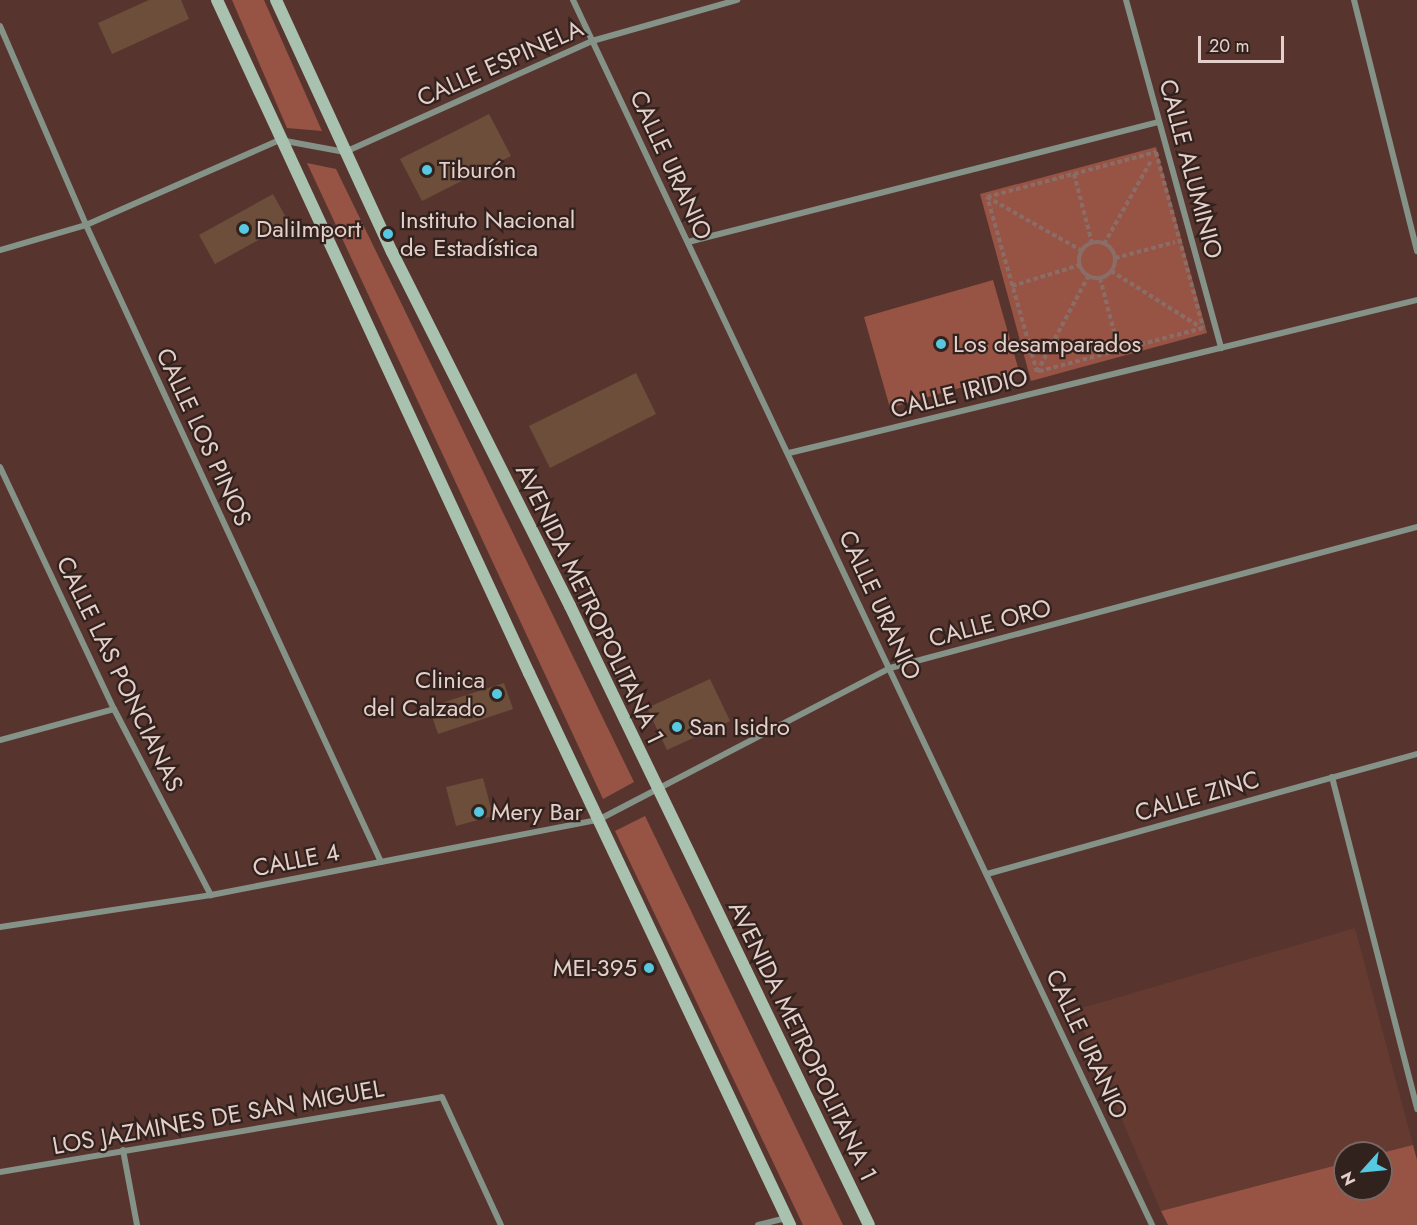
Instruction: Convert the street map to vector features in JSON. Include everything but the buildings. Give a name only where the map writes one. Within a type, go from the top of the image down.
[{"type":"main road","points":[[217,0],[280,140],[598,820],[789,1221]]},
{"type":"main road","name":"AVENIDA METROPOLITANA 1","points":[[276,0],[345,152],[869,1225]]},
{"type":"street","name":"CALLE URANIO","points":[[573,0],[1152,1225]]},
{"type":"street","name":"CALLE ESPINELA","points":[[345,152],[592,41],[737,0]]},
{"type":"street","name":"CALLE ALUMINIO","points":[[1126,0],[1221,348]]},
{"type":"street","points":[[1354,0],[1417,251]]},
{"type":"street","name":"CALLE LOS PINOS","points":[[0,26],[86,225],[381,862]]},
{"type":"street","points":[[688,242],[1159,122]]},
{"type":"street","points":[[0,250],[86,225],[280,140],[345,152]]},
{"type":"street","name":"CALLE IRIDIO","points":[[789,453],[1417,300]]},
{"type":"street","name":"CALLE LAS PONCIANAS","points":[[0,468],[114,709],[211,895]]},
{"type":"street","name":"CALLE ORO","points":[[598,820],[890,669],[1417,527]]},
{"type":"street","points":[[0,740],[114,709]]},
{"type":"street","name":"CALLE ZINC","points":[[987,874],[1417,754]]},
{"type":"street","points":[[1332,777],[1417,1109]]},
{"type":"street","name":"CALLE 4","points":[[0,927],[211,895],[598,820]]},
{"type":"street","name":"LOS JAZMINES DE SAN MIGUEL","points":[[0,1172],[442,1097],[501,1225]]},
{"type":"street","points":[[123,1150],[137,1225]]},
{"type":"street","points":[[758,1225],[789,1221]]},
{"type":"path","points":[[987,196],[1156,152]]},
{"type":"path","points":[[1156,152],[1203,328]]},
{"type":"path","points":[[1104,244],[1156,152]]},
{"type":"path","points":[[1074,174],[1092,243]]},
{"type":"path","points":[[987,196],[1082,251]]},
{"type":"path","points":[[987,196],[1037,372]]},
{"type":"path","points":[[1115,258],[1179,241]]},
{"type":"path","points":[[1080,265],[1082,251],[1092,243],[1104,244],[1115,258]]},
{"type":"path","points":[[1080,265],[1089,275],[1100,278],[1111,271],[1115,258]]},
{"type":"path","points":[[1012,286],[1080,265]]},
{"type":"path","points":[[1111,271],[1203,328]]},
{"type":"path","points":[[1037,372],[1089,275]]},
{"type":"path","points":[[1100,278],[1119,351]]},
{"type":"path","points":[[1037,372],[1203,328]]},
{"type":"shaded area","points":[[232,0],[264,0],[322,131],[287,128]]},
{"type":"shaded area","points":[[1156,147],[1207,333],[1031,381],[980,194]]},
{"type":"shaded area","points":[[307,163],[336,169],[634,782],[603,799]]},
{"type":"shaded area","name":"Los desamparados","points":[[993,280],[1019,371],[890,408],[864,317]]},
{"type":"shaded area","points":[[645,816],[843,1225],[803,1225],[615,831]]},
{"type":"shaded area","points":[[1355,928],[1413,1145],[1393,1150],[1393,1141],[1333,1141],[1333,1166],[1161,1211],[1075,1010]]},
{"type":"shaded area","points":[[1413,1145],[1417,1160],[1417,1225],[1168,1225],[1161,1211],[1333,1166],[1333,1201],[1393,1201],[1393,1150]]},
{"type":"place","name":"Tiburón","points":[[427,170]]},
{"type":"place","name":"DaliImport","points":[[244,229]]},
{"type":"place","name":"Instituto Nacional de Estadística","points":[[388,234]]},
{"type":"place","name":"Los desamparados","points":[[941,344]]},
{"type":"place","name":"Clinica del Calzado","points":[[497,694]]},
{"type":"place","name":"San Isidro","points":[[677,727]]},
{"type":"place","name":"Mery Bar","points":[[479,812]]},
{"type":"place","name":"MEI-395","points":[[649,968]]}]
